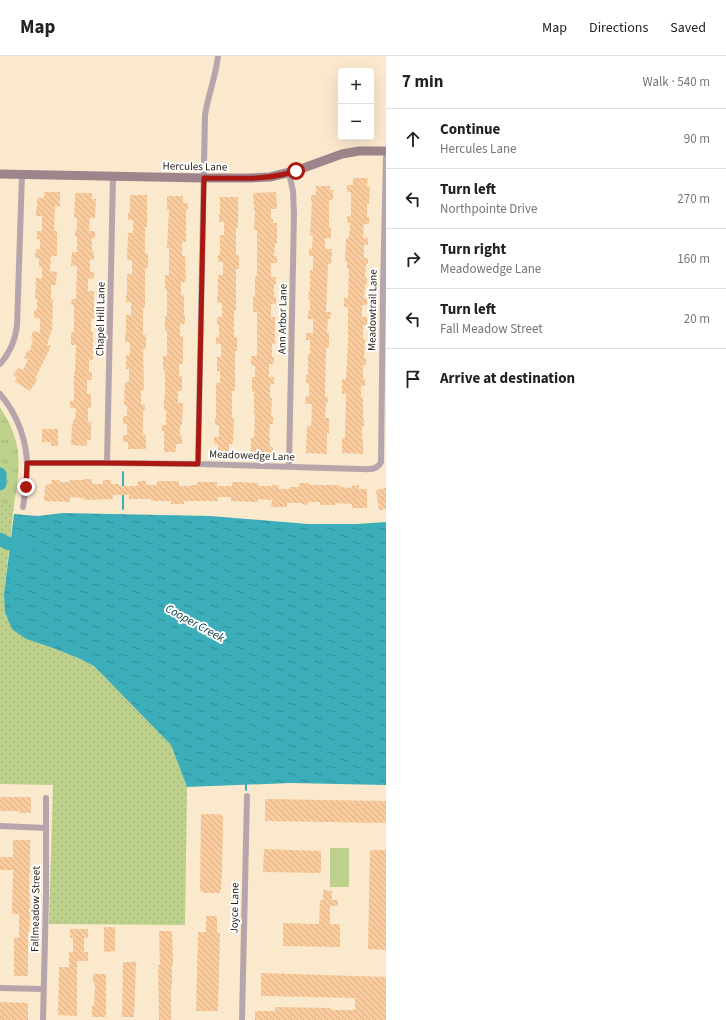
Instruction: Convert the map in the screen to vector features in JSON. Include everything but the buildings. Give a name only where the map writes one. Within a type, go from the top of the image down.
[{"type":"street","points":[[198,464],[205,115],[218,56]]},
{"type":"street","name":"Hercules Lane","points":[[0,174],[204,178],[270,177],[289,173],[342,154],[359,151],[386,151]]},
{"type":"street","name":"Meadowtrail Lane","points":[[380,465],[386,156]]},
{"type":"street","name":"Ann Arbor Lane","points":[[289,173],[293,192],[294,214],[289,466]]},
{"type":"street","points":[[0,364],[10,350],[15,338],[17,326],[22,175]]},
{"type":"street","name":"Chapel Hill Lane","points":[[107,463],[113,176]]},
{"type":"street","points":[[0,394],[7,402],[15,417],[26,448],[26,487],[23,507]]},
{"type":"street","name":"Meadowedge Lane","points":[[27,463],[198,464],[366,469],[373,469],[380,465]]},
{"type":"street","name":"Joyce Lane","points":[[242,1020],[247,796]]},
{"type":"street","name":"Fallmeadow Street","points":[[42,1020],[46,897],[46,798]]},
{"type":"street","points":[[0,826],[46,828]]},
{"type":"street","points":[[0,988],[43,989]]},
{"type":"green space","points":[[0,407],[13,431],[18,452],[18,479],[14,505],[0,505]]},
{"type":"green space","points":[[0,505],[14,505],[4,594],[26,639],[76,657],[94,666],[171,745],[187,787],[185,925],[49,924],[53,785],[0,784]]},
{"type":"green space","points":[[330,848],[349,848],[349,887],[330,887]]},
{"type":"water","points":[[63,513],[210,516],[308,524],[357,524],[386,522],[386,785],[291,783],[187,787],[171,745],[94,666],[76,657],[26,639],[12,629],[5,612],[4,594],[14,514],[38,516]]},
{"type":"waterway","points":[[123,472],[123,487]]},
{"type":"waterway","name":"Cooper Creek","points":[[0,474],[0,484]]},
{"type":"waterway","points":[[123,494],[123,509]]},
{"type":"waterway","name":"Cooper Creek","points":[[0,539],[9,544],[27,547]]},
{"type":"waterway","points":[[246,783],[246,790]]},
{"type":"route","points":[[26,487],[27,463],[198,464],[204,178],[270,177],[296,171]]}]
